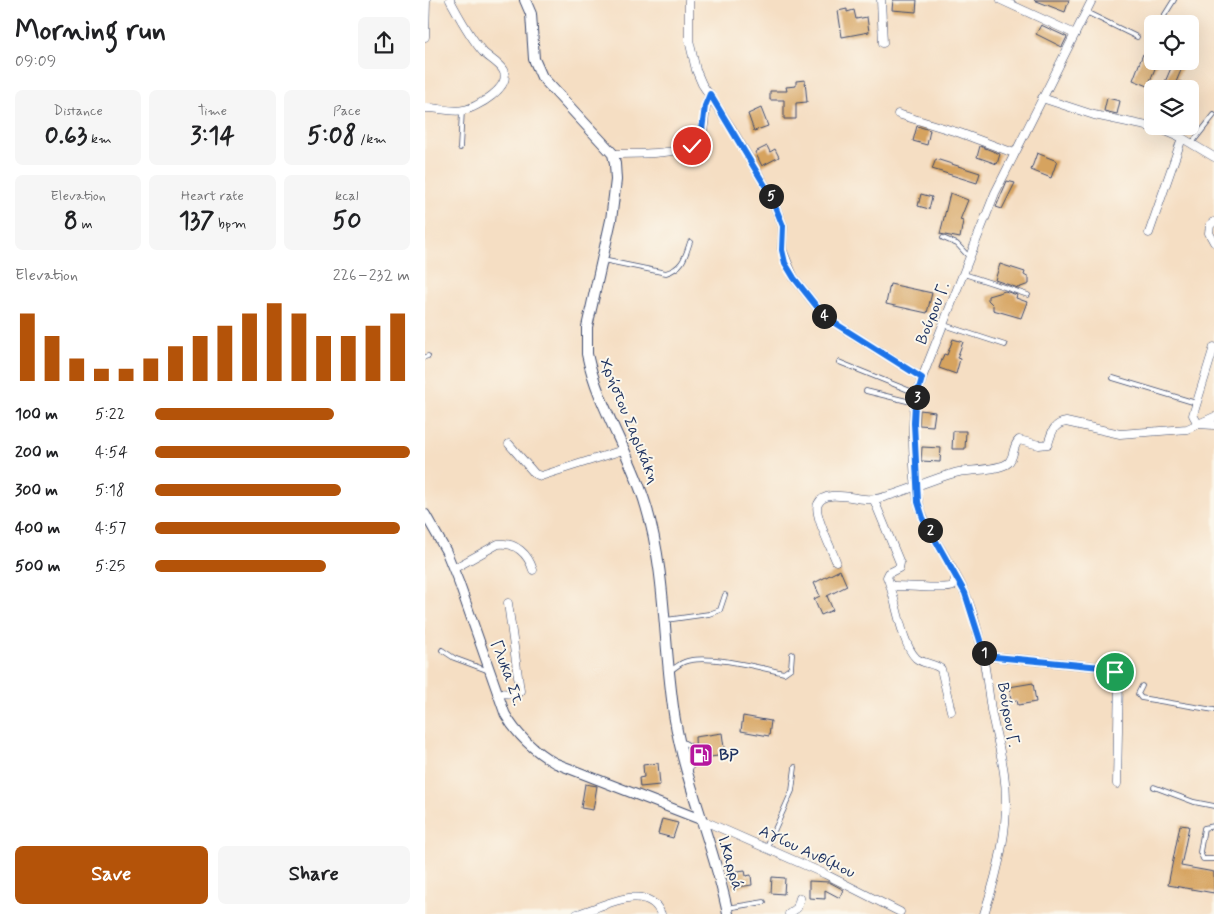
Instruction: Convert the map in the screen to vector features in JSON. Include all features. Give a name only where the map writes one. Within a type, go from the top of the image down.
[{"type":"main road","points":[[525,0],[531,14],[535,63],[542,77],[613,154]]},
{"type":"main road","name":"Χρήστου Σαρικάκη","points":[[613,154],[615,188],[611,220],[587,327],[587,354],[623,450],[646,504],[653,530],[666,620],[675,719],[687,774],[702,820]]},
{"type":"main road","name":"Ι.Καρρά","points":[[702,820],[727,911]]},
{"type":"street","points":[[425,37],[426,0]]},
{"type":"street","points":[[425,108],[462,111],[488,99],[502,83],[503,69],[477,44],[465,28],[450,0]]},
{"type":"street","points":[[689,0],[691,56],[702,84],[710,94],[770,194],[783,226],[782,250],[785,263],[794,278],[825,317],[922,378]]},
{"type":"street","points":[[881,0],[883,43]]},
{"type":"street","points":[[1001,0],[1075,34]]},
{"type":"street","name":"Βούρου Γ.","points":[[984,914],[997,867],[1005,812],[1004,775],[991,710],[985,656],[972,611],[956,576],[923,518],[918,502],[915,403],[922,378],[995,193],[1092,0]]},
{"type":"street","points":[[613,154],[661,152],[696,144],[701,138],[705,106],[710,94]]},
{"type":"street","points":[[1042,98],[1094,114],[1144,124]]},
{"type":"street","points":[[898,114],[960,133],[1014,153]]},
{"type":"street","points":[[1176,135],[1214,157]]},
{"type":"street","points":[[1149,233],[1182,138]]},
{"type":"street","points":[[1212,240],[1210,226],[1214,222]]},
{"type":"street","points":[[1198,424],[1193,416],[1214,347]]},
{"type":"street","points":[[836,561],[817,513],[817,504],[821,499],[829,496],[874,500],[957,473],[1003,466],[1011,460],[1016,443],[1019,440],[1039,445],[1048,444],[1055,426],[1059,423],[1066,422],[1120,434],[1187,429],[1214,417]]},
{"type":"street","points":[[1198,424],[1214,425]]},
{"type":"street","points":[[509,444],[535,474],[541,476],[623,450]]},
{"type":"street","points":[[874,500],[900,563],[899,568],[887,575],[911,653],[921,662],[941,668],[951,711]]},
{"type":"street","name":"Γλυκα Στ.","points":[[425,514],[453,569],[505,714],[515,729],[549,760],[702,820]]},
{"type":"street","points":[[453,569],[498,544],[505,544],[513,546],[525,554],[533,570]]},
{"type":"street","points":[[891,586],[912,585],[945,589],[953,586],[956,576]]},
{"type":"street","points":[[497,693],[519,694],[520,691],[508,602]]},
{"type":"street","points":[[985,656],[1101,667],[1115,672],[1119,677],[1117,784]]},
{"type":"street","name":"Αγίου Ανθίμου","points":[[702,820],[767,847],[900,912]]},
{"type":"street","points":[[577,914],[613,902],[639,898],[651,900],[661,914]]},
{"type":"street","points":[[789,914],[797,908],[799,898]]},
{"type":"lane","points":[[1165,15],[1174,0]]},
{"type":"lane","points":[[1086,12],[1137,36]]},
{"type":"lane","points":[[460,148],[462,111]]},
{"type":"lane","points":[[1191,143],[1214,115]]},
{"type":"lane","points":[[943,238],[957,244],[970,258]]},
{"type":"lane","points":[[601,260],[666,273],[675,270],[682,264],[690,242]]},
{"type":"lane","points":[[964,274],[1028,295]]},
{"type":"lane","points":[[944,325],[1005,345]]},
{"type":"lane","points":[[839,362],[918,394]]},
{"type":"lane","points":[[1113,378],[1196,403]]},
{"type":"lane","points":[[866,391],[915,403]]},
{"type":"lane","points":[[666,620],[709,614],[720,610],[725,595]]},
{"type":"lane","points":[[442,650],[454,658],[489,671]]},
{"type":"lane","points":[[671,671],[684,662],[699,659],[762,667],[784,673],[791,668],[792,654]]},
{"type":"lane","points":[[1142,686],[1138,694],[1141,698],[1214,710]]},
{"type":"lane","points":[[767,847],[792,791],[795,767]]},
{"type":"lane","points":[[1154,787],[1194,802],[1214,806]]},
{"type":"lane","points":[[1214,826],[1204,828],[1200,852],[1203,858],[1214,859]]},
{"type":"lane","points":[[727,911],[764,902]]},
{"type":"building","points":[[893,0],[917,0],[916,12],[892,10]]},
{"type":"building","points":[[1034,0],[1069,0],[1065,12]]},
{"type":"building","points":[[847,9],[847,12],[854,10],[856,19],[867,17],[869,32],[842,37],[838,11]]},
{"type":"building","points":[[1041,25],[1067,37],[1062,47],[1036,34]]},
{"type":"building","points":[[1144,54],[1144,70],[1154,70],[1150,80],[1144,80],[1144,84],[1133,80]]},
{"type":"building","points":[[1170,70],[1181,70],[1177,80],[1166,80]]},
{"type":"building","points":[[805,80],[807,102],[796,103],[796,119],[784,119],[784,100],[770,100],[770,91],[787,91],[786,87],[796,86],[796,81]]},
{"type":"building","points":[[1107,98],[1120,101],[1117,114],[1104,111]]},
{"type":"building","points":[[761,108],[768,126],[754,131],[748,114]]},
{"type":"building","points":[[917,126],[930,130],[927,145],[913,141]]},
{"type":"building","points":[[767,146],[770,152],[775,149],[779,157],[762,166],[755,152]]},
{"type":"building","points":[[980,146],[1000,154],[997,164],[977,157]]},
{"type":"building","points":[[1037,153],[1057,161],[1051,178],[1031,170]]},
{"type":"building","points":[[936,159],[980,173],[977,183],[932,169]]},
{"type":"building","points":[[1007,181],[1015,183],[1002,209],[996,207]]},
{"type":"building","points":[[950,193],[968,200],[960,220],[963,221],[960,238],[940,234]]},
{"type":"building","points":[[921,194],[932,197],[929,209],[918,206]]},
{"type":"building","points":[[1000,264],[1025,272],[1024,275],[1029,278],[1029,284],[1018,288],[995,280]]},
{"type":"building","points":[[890,284],[932,293],[927,313],[886,304]]},
{"type":"building","points":[[1005,291],[1017,295],[1016,298],[1027,302],[1021,318],[993,310],[993,305],[988,300],[988,296]]},
{"type":"building","points":[[953,339],[963,342],[957,358],[960,359],[956,374],[939,368],[944,354],[947,355]]},
{"type":"building","points":[[920,410],[935,412],[933,426],[919,425]]},
{"type":"building","points":[[953,431],[966,431],[965,449],[952,449]]},
{"type":"building","points":[[922,447],[941,448],[940,462],[921,461]]},
{"type":"building","points":[[840,570],[847,586],[827,596],[833,610],[821,615],[814,599],[820,596],[814,583]]},
{"type":"building","points":[[1033,683],[1036,702],[1018,705],[1017,700],[1011,701],[1009,687]]},
{"type":"building","points":[[743,716],[771,721],[769,736],[741,731]]},
{"type":"building","points":[[722,733],[725,755],[696,759],[695,737]]},
{"type":"building","points":[[658,763],[660,785],[640,787],[639,778],[644,777],[643,765]]},
{"type":"building","points":[[585,784],[597,786],[593,810],[581,808]]},
{"type":"building","points":[[662,819],[678,823],[673,838],[658,834]]},
{"type":"building","points":[[1180,825],[1189,826],[1181,866],[1214,872],[1214,893],[1168,885]]},
{"type":"building","points":[[745,870],[746,876],[751,875],[752,885],[732,888],[730,872]]},
{"type":"building","points":[[772,877],[785,878],[784,894],[771,893]]},
{"type":"building","points":[[809,881],[829,882],[844,890],[840,898],[825,890],[825,899],[809,898]]},
{"type":"place","name":"BP","points":[[701,755]]},
{"type":"route","points":[[692,146],[699,142],[701,138],[705,106],[710,94],[770,194],[783,226],[782,250],[785,263],[794,278],[825,317],[922,378],[915,403],[914,423],[918,502],[923,518],[965,593],[985,656],[1110,668],[1115,672]]}]
